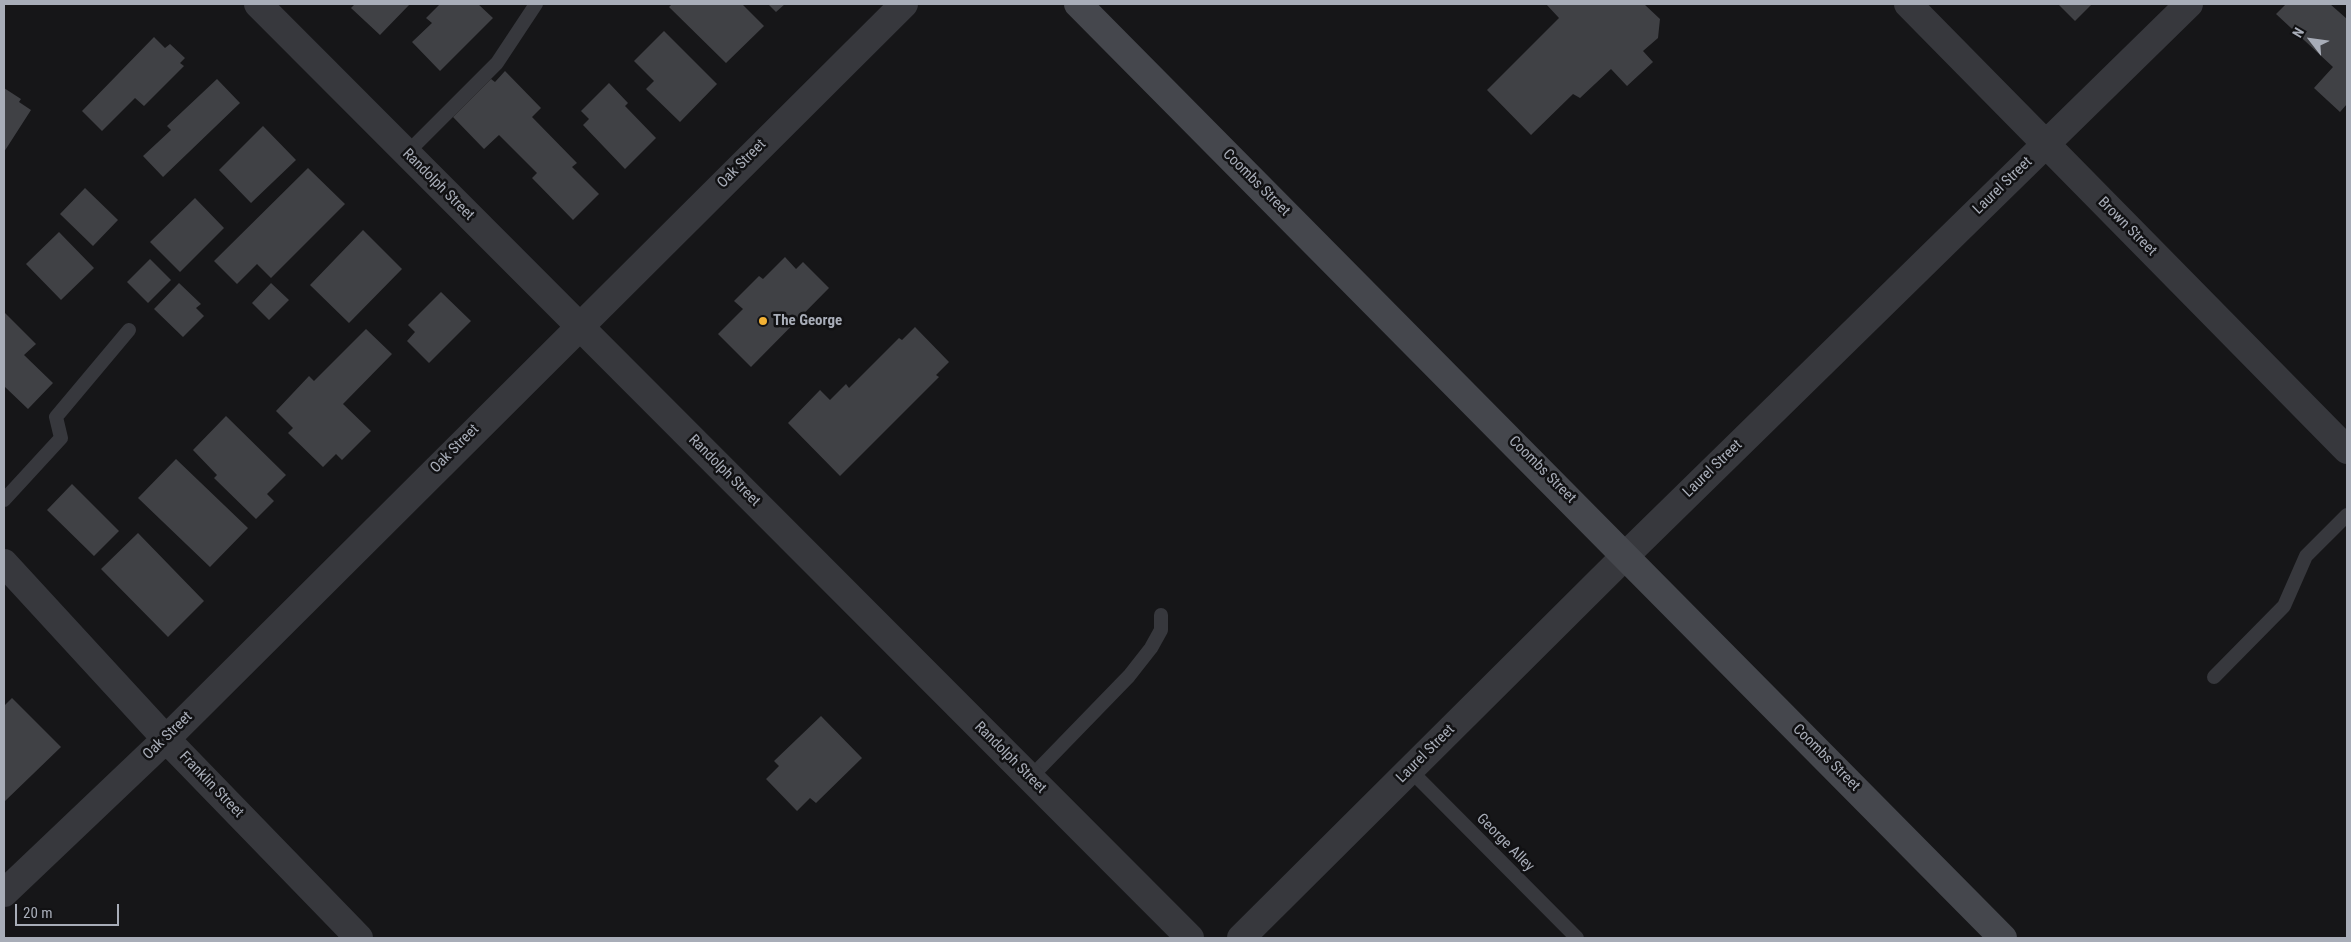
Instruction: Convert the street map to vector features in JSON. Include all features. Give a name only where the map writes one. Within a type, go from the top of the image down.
[{"type":"street","name":"Randolph Street","points":[[258,4],[1190,938]]},
{"type":"street","name":"Oak Street","points":[[4,893],[166,739],[904,4]]},
{"type":"street","name":"Coombs Street","points":[[1078,4],[2004,938]]},
{"type":"street","name":"Brown Street","points":[[1908,4],[2347,450]]},
{"type":"street","name":"Laurel Street","points":[[1241,938],[1626,555],[2189,4]]},
{"type":"street","name":"Franklin Street","points":[[4,563],[166,739],[359,938]]},
{"type":"lane","points":[[407,153],[497,62],[536,4]]},
{"type":"lane","points":[[4,500],[61,438],[56,417],[129,330]]},
{"type":"lane","points":[[2214,677],[2284,606],[2306,556],[2347,515]]},
{"type":"lane","points":[[1030,778],[1129,676],[1151,648],[1161,630],[1161,615]]},
{"type":"lane","name":"George Alley","points":[[1410,770],[1577,938]]},
{"type":"building","points":[[355,4],[410,4],[380,35],[351,8]]},
{"type":"building","points":[[440,4],[478,4],[493,18],[440,71],[412,42],[432,23],[426,18]]},
{"type":"building","points":[[672,4],[742,4],[764,26],[726,63],[669,7]]},
{"type":"building","points":[[768,4],[785,4],[776,12]]},
{"type":"building","points":[[1546,4],[1644,4],[1660,19],[1658,38],[1643,51],[1653,62],[1627,86],[1611,69],[1580,98],[1573,94],[1531,135],[1487,90],[1559,18]]},
{"type":"building","points":[[2058,4],[2092,4],[2075,21]]},
{"type":"building","points":[[2286,4],[2330,4],[2347,19],[2347,104],[2340,112],[2314,88],[2333,67],[2276,14]]},
{"type":"building","points":[[664,31],[717,84],[680,122],[646,89],[654,81],[634,61]]},
{"type":"building","points":[[154,37],[165,48],[170,44],[185,58],[180,63],[184,66],[144,106],[135,98],[102,131],[82,111]]},
{"type":"building","points":[[505,71],[541,108],[532,117],[577,163],[572,167],[599,194],[573,220],[532,178],[537,173],[499,135],[484,149],[453,117],[491,79],[495,82]]},
{"type":"building","points":[[217,79],[240,103],[163,177],[143,156],[171,130],[167,126]]},
{"type":"building","points":[[609,83],[628,103],[625,106],[656,138],[625,169],[583,125],[589,119],[581,111]]},
{"type":"building","points":[[4,88],[21,99],[19,102],[31,110],[4,152]]},
{"type":"building","points":[[263,126],[296,160],[251,203],[219,170]]},
{"type":"building","points":[[308,168],[345,204],[271,278],[257,264],[237,284],[214,261]]},
{"type":"building","points":[[85,188],[118,220],[93,246],[60,214]]},
{"type":"building","points":[[195,198],[224,228],[180,272],[150,242]]},
{"type":"building","points":[[363,230],[402,269],[349,323],[310,285]]},
{"type":"building","points":[[59,232],[94,268],[61,300],[26,264]]},
{"type":"building","name":"The George","points":[[785,257],[796,269],[803,262],[829,288],[751,367],[718,334],[743,309],[734,301],[759,276],[763,279]]},
{"type":"building","points":[[150,259],[171,280],[148,303],[127,282]]},
{"type":"building","points":[[179,283],[201,304],[196,308],[204,316],[183,337],[154,309]]},
{"type":"building","points":[[271,283],[289,300],[269,320],[252,303]]},
{"type":"building","points":[[441,292],[471,321],[429,363],[407,341],[415,332],[408,325]]},
{"type":"building","points":[[4,312],[36,344],[24,355],[53,383],[28,409],[4,388]]},
{"type":"building","points":[[915,327],[949,362],[936,375],[939,377],[840,476],[788,423],[820,390],[830,400],[846,384],[849,388],[899,338],[902,340]]},
{"type":"building","points":[[366,329],[392,354],[343,404],[371,431],[342,460],[336,454],[323,467],[288,433],[293,428],[276,411],[309,376],[314,381]]},
{"type":"building","points":[[226,416],[286,475],[267,494],[274,501],[256,519],[214,478],[217,475],[193,450]]},
{"type":"building","points":[[176,459],[248,528],[210,567],[138,498]]},
{"type":"building","points":[[72,484],[119,531],[94,556],[47,510]]},
{"type":"building","points":[[138,533],[204,601],[168,637],[101,569]]},
{"type":"building","points":[[12,698],[61,747],[4,802],[4,706]]},
{"type":"building","points":[[821,716],[862,758],[816,803],[810,798],[797,811],[766,779],[779,766],[774,761]]},
{"type":"place","name":"The George","points":[[763,321]]}]
